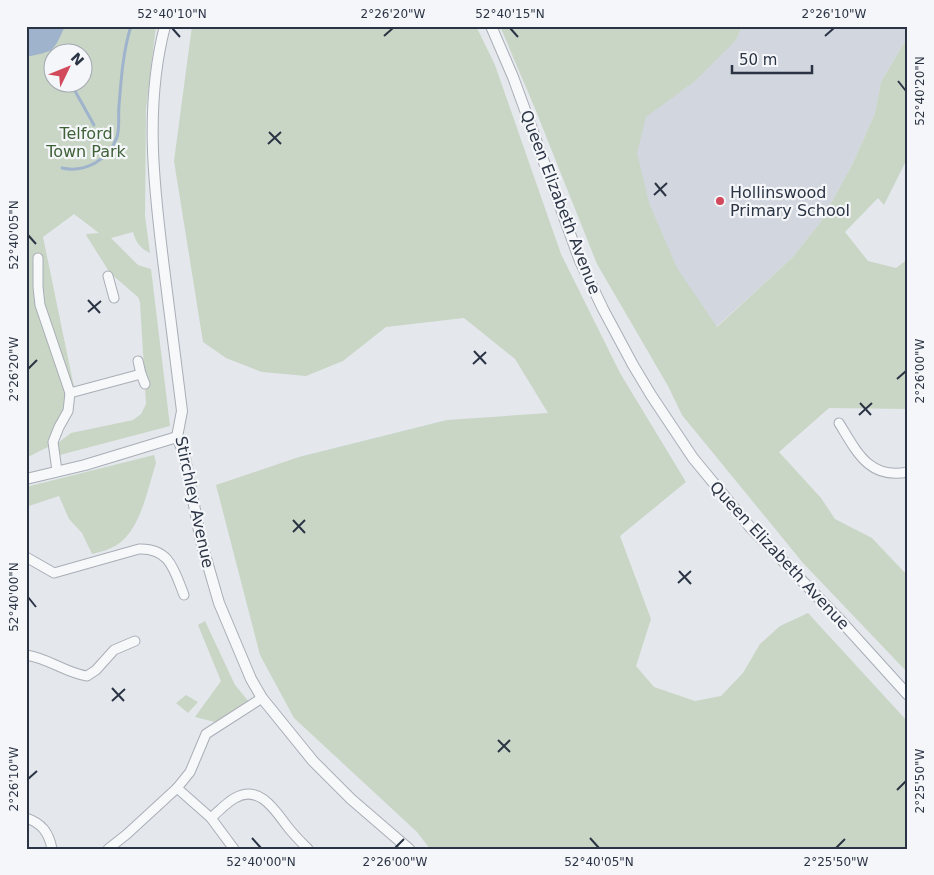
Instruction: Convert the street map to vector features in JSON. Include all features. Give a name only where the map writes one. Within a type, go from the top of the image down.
[{"type":"street","name":"Stirchley Avenue","points":[[165,26],[157,70],[152,120],[153,179],[182,411],[177,437],[184,453],[201,540],[219,603],[251,679],[262,698],[313,761],[351,799],[409,849]]},
{"type":"street","name":"Queen Elizabeth Avenue","points":[[490,26],[513,77],[580,261],[629,358],[651,395],[694,458],[750,526],[908,694]]},
{"type":"street","points":[[38,258],[37,280],[40,305],[70,393],[68,411],[53,442],[57,471]]},
{"type":"street","points":[[108,276],[114,298]]},
{"type":"street","points":[[138,361],[145,384]]},
{"type":"street","points":[[70,393],[141,374]]},
{"type":"street","points":[[839,423],[852,445],[878,471],[894,474],[908,472]]},
{"type":"street","points":[[26,479],[85,465],[177,437]]},
{"type":"street","points":[[26,557],[54,573],[139,548],[148,548],[156,550],[168,559],[184,595]]},
{"type":"street","points":[[26,655],[41,658],[87,676],[96,670],[114,650],[134,641]]},
{"type":"street","points":[[114,847],[177,788],[190,772],[206,734],[262,698]]},
{"type":"street","points":[[177,788],[212,818],[234,849]]},
{"type":"street","points":[[212,818],[236,798],[250,795],[260,797],[268,802],[308,849]]},
{"type":"street","points":[[26,818],[34,820],[49,835],[52,849]]},
{"type":"shaded area","name":"Hollinswood Primary School","points":[[742,26],[908,26],[908,36],[881,82],[875,113],[853,163],[820,223],[792,258],[683,357],[604,140],[736,40]]},
{"type":"green space","name":"Telford Town Park","points":[[26,26],[156,26],[146,109],[145,216],[150,253],[139,245],[133,232],[111,238],[138,265],[151,269],[170,426],[56,456],[54,446],[71,433],[133,420],[141,414],[146,404],[140,302],[138,297],[110,273],[86,235],[99,233],[74,214],[43,237],[74,387],[54,444],[26,458]]},
{"type":"green space","points":[[192,26],[476,26],[495,65],[561,254],[620,373],[686,482],[620,536],[651,619],[636,666],[654,687],[695,701],[721,696],[743,673],[760,644],[780,626],[808,613],[908,722],[908,849],[430,849],[417,832],[294,718],[260,655],[216,485],[299,457],[447,420],[548,413],[515,359],[464,318],[386,327],[343,361],[306,376],[262,372],[226,358],[203,342],[174,161]]},
{"type":"green space","points":[[500,26],[742,26],[736,40],[695,81],[646,117],[637,153],[649,203],[677,268],[717,327],[792,258],[820,223],[853,163],[875,113],[881,82],[908,36],[908,144],[906,161],[884,205],[878,198],[845,232],[868,261],[896,268],[908,259],[908,409],[829,408],[779,452],[821,498],[835,519],[872,538],[908,576],[908,673],[803,563],[682,415],[668,386],[597,264]]},
{"type":"green space","points":[[154,455],[156,463],[136,523],[121,542],[109,549],[92,554],[82,533],[69,519],[59,496],[26,507],[26,487]]},
{"type":"green space","points":[[205,621],[235,685],[250,703],[219,723],[195,717],[221,681],[198,625]]},
{"type":"green space","points":[[186,695],[198,702],[188,713],[176,703]]},
{"type":"water","points":[[26,26],[65,26],[57,42],[42,42],[42,53],[26,57]]},
{"type":"waterway","points":[[62,168],[79,168],[95,163],[108,152],[117,137],[123,66],[131,26]]},
{"type":"waterway","points":[[76,92],[94,125]]},
{"type":"place","name":"Hollinswood Primary School","points":[[720,201]]}]
